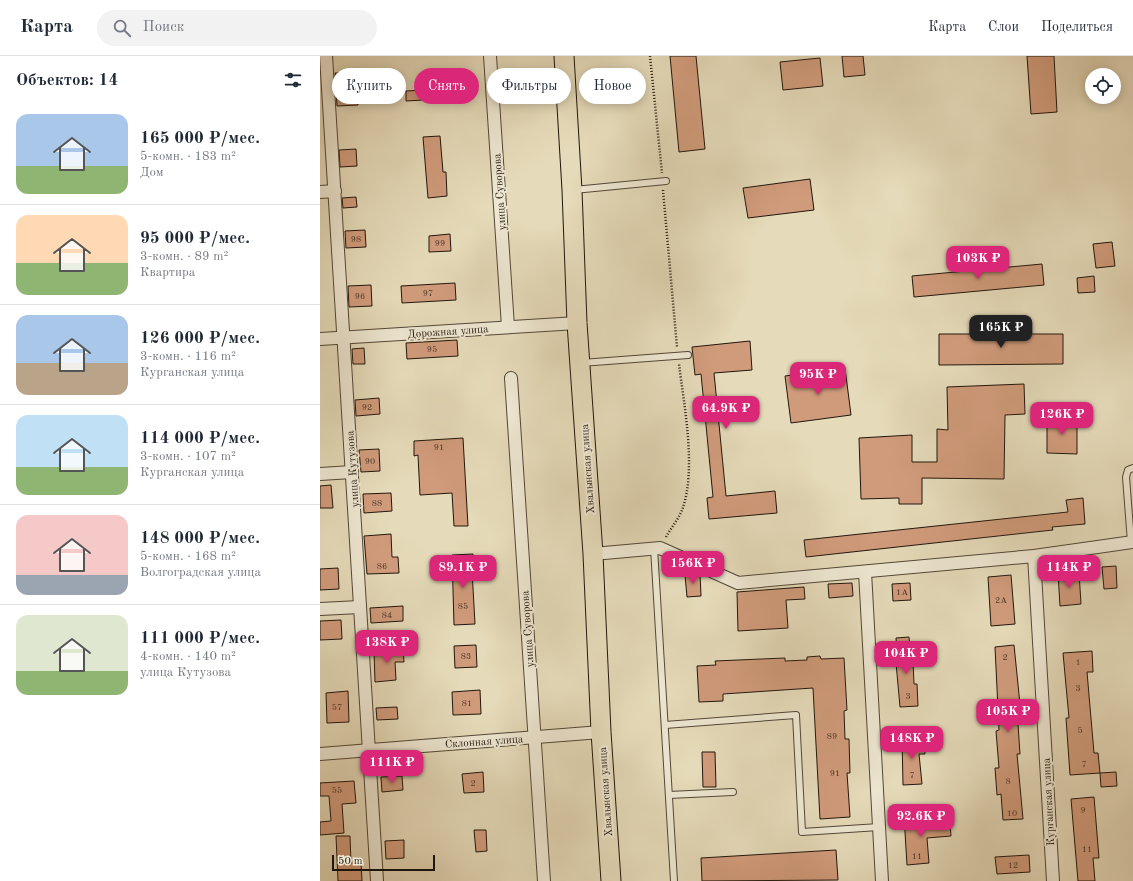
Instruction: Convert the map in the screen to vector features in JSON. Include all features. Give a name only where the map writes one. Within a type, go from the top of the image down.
[{"type":"main road","name":"Хвалынская улица","points":[[564,56],[572,190],[577,323],[593,554],[601,732],[611,881]]},
{"type":"street","points":[[320,56],[325,56]]},
{"type":"street","name":"улица Кутузова","points":[[325,56],[335,191],[377,881]]},
{"type":"street","name":"улица Суворова","points":[[490,56],[508,327]]},
{"type":"street","points":[[320,192],[335,191]]},
{"type":"street","name":"Дорожная улица","points":[[320,339],[577,323]]},
{"type":"street","name":"улица Суворова","points":[[511,378],[544,881]]},
{"type":"street","points":[[320,474],[352,472]]},
{"type":"street","points":[[593,554],[657,548],[738,583],[1034,556],[1132,542]]},
{"type":"street","name":"Курганская улица","points":[[1034,556],[1053,881]]},
{"type":"street","points":[[865,572],[882,881]]},
{"type":"street","points":[[320,609],[360,607]]},
{"type":"street","name":"Склонная улица","points":[[320,754],[601,732]]},
{"type":"lane","points":[[572,190],[664,181]]},
{"type":"lane","points":[[580,363],[688,355]]},
{"type":"lane","points":[[1132,542],[1126,477],[1128,470],[1133,468]]},
{"type":"lane","points":[[657,548],[674,881]]},
{"type":"lane","points":[[665,725],[796,715],[802,832],[879,827]]},
{"type":"lane","points":[[669,795],[733,792]]},
{"type":"path","points":[[650,56],[664,181],[678,356],[688,436],[687,483],[682,509],[657,548]]},
{"type":"building","points":[[670,56],[696,56],[705,149],[679,152]]},
{"type":"building","points":[[842,56],[863,56],[865,75],[844,77]]},
{"type":"building","points":[[1027,56],[1054,56],[1057,112],[1031,114]]},
{"type":"building","points":[[820,58],[823,86],[783,90],[780,62]]},
{"type":"building","points":[[406,91],[414,91],[414,101],[406,101]]},
{"type":"building","points":[[337,104],[358,104],[358,105],[337,106]]},
{"type":"building","points":[[440,136],[443,172],[446,172],[447,196],[428,198],[423,137]]},
{"type":"building","points":[[356,149],[357,166],[340,167],[339,150]]},
{"type":"building","points":[[810,179],[814,210],[748,218],[743,188]]},
{"type":"building","points":[[356,197],[357,207],[343,208],[342,198]]},
{"type":"building","points":[[365,230],[366,247],[346,248],[345,231]]},
{"type":"building","points":[[450,234],[451,251],[429,252],[429,236]]},
{"type":"building","points":[[1112,242],[1115,266],[1096,268],[1093,244]]},
{"type":"building","points":[[1042,264],[1044,285],[914,297],[912,276]]},
{"type":"building","points":[[1094,276],[1095,292],[1078,293],[1077,278]]},
{"type":"building","points":[[455,283],[456,300],[402,303],[401,286]]},
{"type":"building","points":[[371,285],[372,306],[349,307],[348,286]]},
{"type":"building","points":[[939,334],[1063,334],[1063,364],[939,365]]},
{"type":"building","points":[[457,340],[458,356],[407,359],[406,343]]},
{"type":"building","points":[[750,341],[752,370],[714,373],[726,496],[775,491],[777,513],[709,519],[707,498],[713,497],[701,374],[695,375],[692,347]]},
{"type":"building","points":[[364,348],[365,364],[353,364],[352,349]]},
{"type":"building","points":[[845,368],[851,415],[791,423],[785,376]]},
{"type":"building","points":[[1024,384],[1025,414],[1005,415],[1004,479],[922,478],[922,504],[899,504],[899,498],[861,499],[859,438],[912,435],[912,462],[937,462],[937,429],[948,430],[947,387]]},
{"type":"building","points":[[379,398],[380,414],[356,416],[355,400]]},
{"type":"building","points":[[1047,418],[1077,419],[1077,454],[1047,453]]},
{"type":"building","points":[[463,438],[468,526],[454,526],[452,493],[420,495],[418,455],[414,456],[414,441]]},
{"type":"building","points":[[379,449],[380,471],[361,472],[359,450]]},
{"type":"building","points":[[331,485],[333,508],[320,508],[320,486]]},
{"type":"building","points":[[391,493],[392,511],[364,513],[363,494]]},
{"type":"building","points":[[1083,498],[1085,524],[1052,527],[1053,530],[806,557],[804,540],[1068,512],[1066,500]]},
{"type":"building","points":[[391,534],[392,557],[398,557],[399,573],[367,574],[364,536]]},
{"type":"building","points":[[473,554],[474,570],[472,570],[475,624],[454,625],[452,555]]},
{"type":"building","points":[[1116,566],[1117,588],[1104,589],[1102,567]]},
{"type":"building","points":[[338,568],[339,589],[320,590],[320,569]]},
{"type":"building","points":[[1079,572],[1081,604],[1060,606],[1058,573]]},
{"type":"building","points":[[700,574],[701,596],[687,597],[685,575]]},
{"type":"building","points":[[1011,575],[1015,624],[991,626],[988,577]]},
{"type":"building","points":[[852,583],[853,596],[829,598],[828,584]]},
{"type":"building","points":[[910,583],[911,600],[893,601],[892,584]]},
{"type":"building","points":[[804,587],[805,599],[786,600],[788,628],[738,631],[737,592]]},
{"type":"building","points":[[403,606],[403,621],[371,623],[370,608]]},
{"type":"building","points":[[341,620],[342,639],[320,640],[320,621]]},
{"type":"building","points":[[909,637],[911,662],[913,661],[914,684],[917,684],[918,706],[900,707],[896,663],[898,663],[896,638]]},
{"type":"building","points":[[476,645],[477,667],[455,668],[454,646]]},
{"type":"building","points":[[1014,645],[1022,724],[1018,724],[1020,754],[1017,754],[1023,819],[1003,820],[1001,794],[997,795],[995,768],[999,768],[996,731],[999,730],[995,647]]},
{"type":"building","points":[[403,649],[404,662],[395,662],[396,680],[375,682],[374,651]]},
{"type":"building","points":[[1092,651],[1093,672],[1087,672],[1094,753],[1098,753],[1100,773],[1070,775],[1066,718],[1069,718],[1063,653]]},
{"type":"building","points":[[820,656],[821,659],[844,658],[847,710],[844,711],[845,739],[849,739],[850,773],[847,773],[850,817],[820,819],[813,688],[723,694],[723,701],[699,702],[697,666],[716,665],[715,661],[785,658],[785,661],[807,660],[807,657]]},
{"type":"building","points":[[480,690],[481,714],[453,715],[452,692]]},
{"type":"building","points":[[348,691],[349,722],[327,723],[326,693]]},
{"type":"building","points":[[397,707],[398,719],[377,720],[376,708]]},
{"type":"building","points":[[924,736],[925,754],[919,754],[922,784],[903,785],[902,738]]},
{"type":"building","points":[[702,752],[715,752],[716,787],[703,787]]},
{"type":"building","points":[[483,772],[484,792],[464,793],[462,774]]},
{"type":"building","points":[[1116,772],[1117,786],[1101,787],[1100,773]]},
{"type":"building","points":[[402,776],[403,790],[382,792],[381,777]]},
{"type":"building","points":[[354,781],[356,803],[342,804],[344,833],[320,835],[320,822],[331,821],[329,796],[320,796],[320,783]]},
{"type":"building","points":[[1094,797],[1099,858],[1093,858],[1095,881],[1078,881],[1071,799]]},
{"type":"building","points":[[925,814],[926,826],[950,824],[951,836],[927,838],[929,863],[907,865],[904,816]]},
{"type":"building","points":[[474,830],[486,830],[487,851],[476,852]]},
{"type":"building","points":[[336,836],[350,836],[351,863],[361,863],[362,881],[338,881]]},
{"type":"building","points":[[404,840],[404,858],[386,859],[385,841]]},
{"type":"building","points":[[836,850],[838,880],[702,881],[701,858]]},
{"type":"building","points":[[1029,855],[1030,872],[997,874],[995,857]]}]
